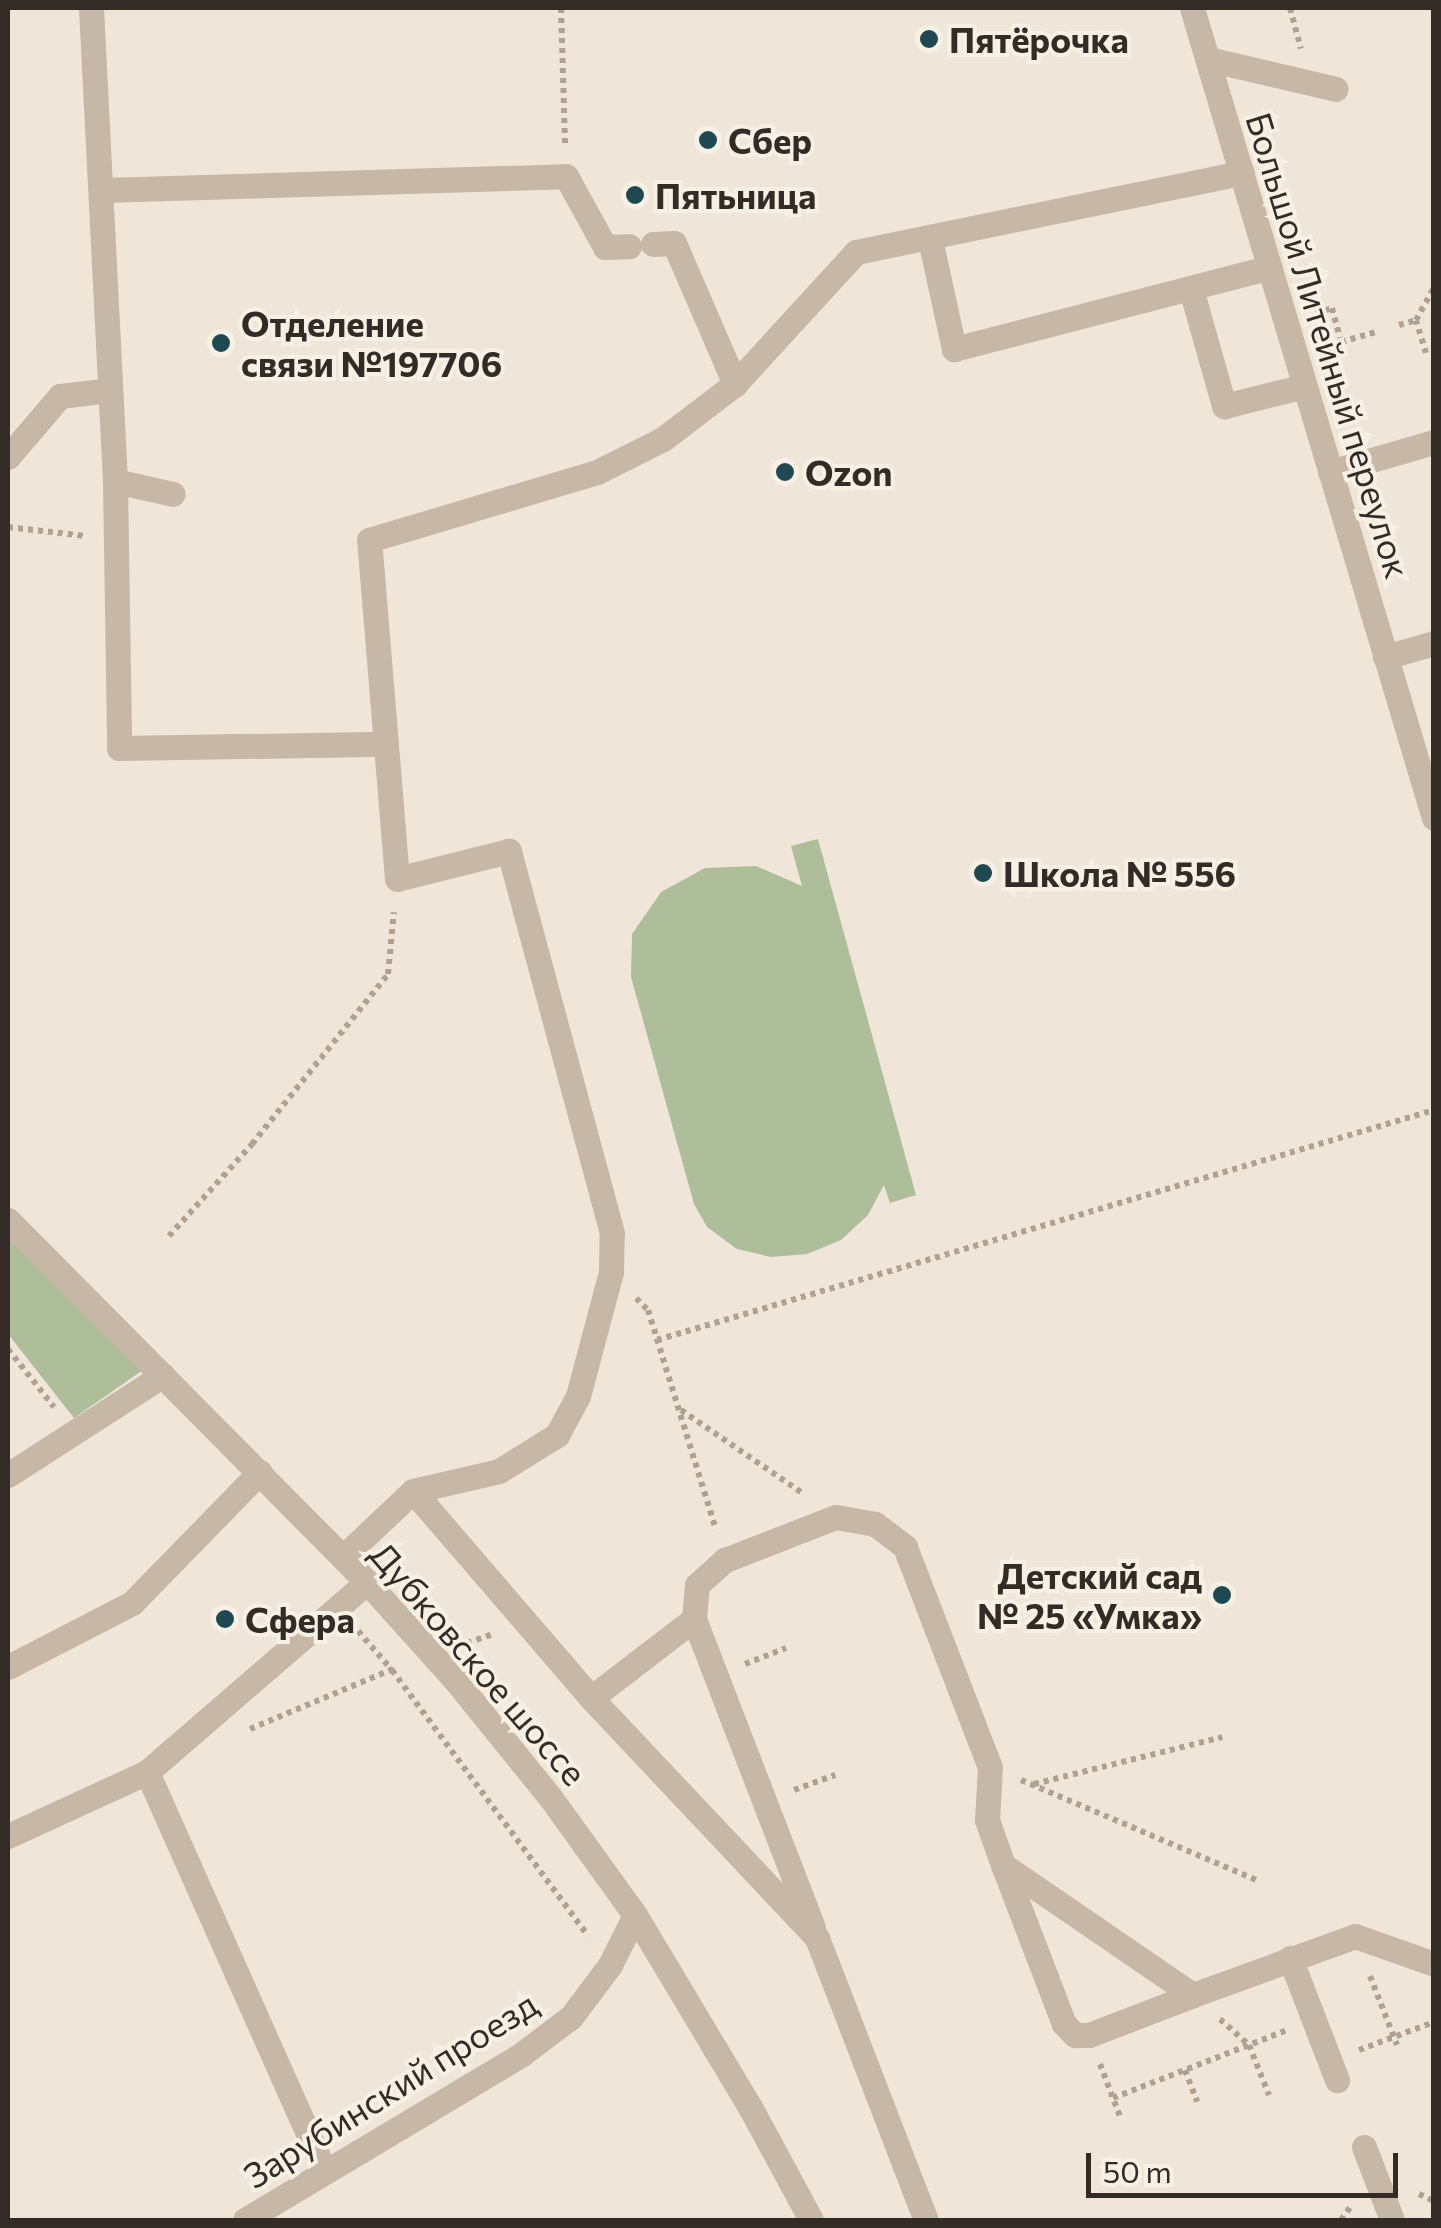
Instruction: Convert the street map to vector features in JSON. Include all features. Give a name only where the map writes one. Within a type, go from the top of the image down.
[{"type":"street","points":[[91,8],[114,481],[119,748],[386,744]]},
{"type":"street","name":"Большой Литейный переулок","points":[[1192,8],[1434,818]]},
{"type":"street","points":[[1208,59],[1336,89]]},
{"type":"street","points":[[343,1558],[412,1491],[499,1470],[557,1435],[578,1396],[610,1272],[612,1233],[510,851],[397,880],[368,540],[598,472],[663,439],[735,384],[856,252],[1242,172]]},
{"type":"street","points":[[100,190],[566,176],[605,247],[674,243],[735,384]]},
{"type":"street","points":[[930,239],[954,349],[1270,266]]},
{"type":"street","points":[[1192,289],[1224,406],[1305,386]]},
{"type":"street","points":[[8,457],[60,396],[110,390]]},
{"type":"street","points":[[1330,472],[1434,442]]},
{"type":"street","points":[[114,481],[173,494]]},
{"type":"street","points":[[1385,657],[1434,643]]},
{"type":"street","name":"Дубковское шоссе","points":[[8,1220],[367,1582],[456,1681],[550,1797],[635,1915],[750,2107],[811,2220]]},
{"type":"street","points":[[8,1475],[163,1375]]},
{"type":"street","points":[[8,1667],[132,1603],[260,1472]]},
{"type":"street","points":[[412,1491],[590,1698],[817,1938]]},
{"type":"street","points":[[926,2220],[694,1619],[697,1585],[725,1560],[836,1517],[875,1524],[905,1546],[990,1767],[987,1820],[1064,2024],[1075,2035],[1089,2035],[1355,1936],[1434,1964]]},
{"type":"street","points":[[8,1836],[147,1772],[367,1582]]},
{"type":"street","points":[[590,1698],[694,1619]]},
{"type":"street","points":[[147,1772],[325,2171]]},
{"type":"street","points":[[1003,1864],[1193,1995]]},
{"type":"street","name":"Зарубинский проезд","points":[[245,2220],[522,2054],[571,2018],[610,1966],[635,1915]]},
{"type":"street","points":[[1290,1958],[1334,2071]]},
{"type":"street","points":[[1364,2148],[1392,2220]]},
{"type":"path","points":[[561,8],[566,176]]},
{"type":"path","points":[[1426,353],[1416,320],[1434,288]]},
{"type":"path","points":[[1320,312],[1332,308],[1341,342],[1376,332]]},
{"type":"path","points":[[1398,325],[1416,320]]},
{"type":"path","points":[[1420,335],[1434,331]]},
{"type":"path","points":[[8,528],[67,531],[115,545]]},
{"type":"path","points":[[169,1236],[252,1144],[388,974],[397,880]]},
{"type":"path","points":[[658,1340],[1434,1110]]},
{"type":"path","points":[[610,1272],[648,1310],[725,1560]]},
{"type":"path","points":[[8,1349],[74,1432]]},
{"type":"path","points":[[679,1409],[836,1517]]},
{"type":"path","points":[[336,1608],[392,1670],[610,1966]]},
{"type":"path","points":[[716,1675],[786,1648]]},
{"type":"path","points":[[235,1736],[404,1665]]},
{"type":"path","points":[[1032,1784],[1222,1736]]},
{"type":"path","points":[[990,1767],[1259,1881]]},
{"type":"path","points":[[1355,1936],[1395,2041]]},
{"type":"path","points":[[1113,2098],[1314,2020]]},
{"type":"path","points":[[1334,2071],[1434,2022]]},
{"type":"path","points":[[1089,2035],[1121,2119]]},
{"type":"path","points":[[1250,2045],[1269,2095]]},
{"type":"path","points":[[1185,2070],[1197,2102]]},
{"type":"green space","points":[[818,839],[916,1195],[890,1203],[884,1185],[868,1215],[841,1240],[807,1254],[771,1257],[737,1249],[707,1227],[694,1204],[631,977],[632,934],[661,892],[705,868],[756,866],[802,886],[791,846]]},
{"type":"green space","points":[[8,1238],[143,1370],[74,1418],[8,1334]]},
{"type":"place","name":"Пятёрочка","points":[[929,39]]},
{"type":"place","name":"Сбер","points":[[708,140]]},
{"type":"place","name":"Пятьница","points":[[635,195]]},
{"type":"place","name":"Отделение связи №197706","points":[[221,343]]},
{"type":"place","name":"Ozon","points":[[785,472]]},
{"type":"place","name":"Школа № 556","points":[[983,873]]},
{"type":"place","name":"Детский сад № 25 «Умка»","points":[[1222,1595]]},
{"type":"place","name":"Сфера","points":[[225,1619]]}]
